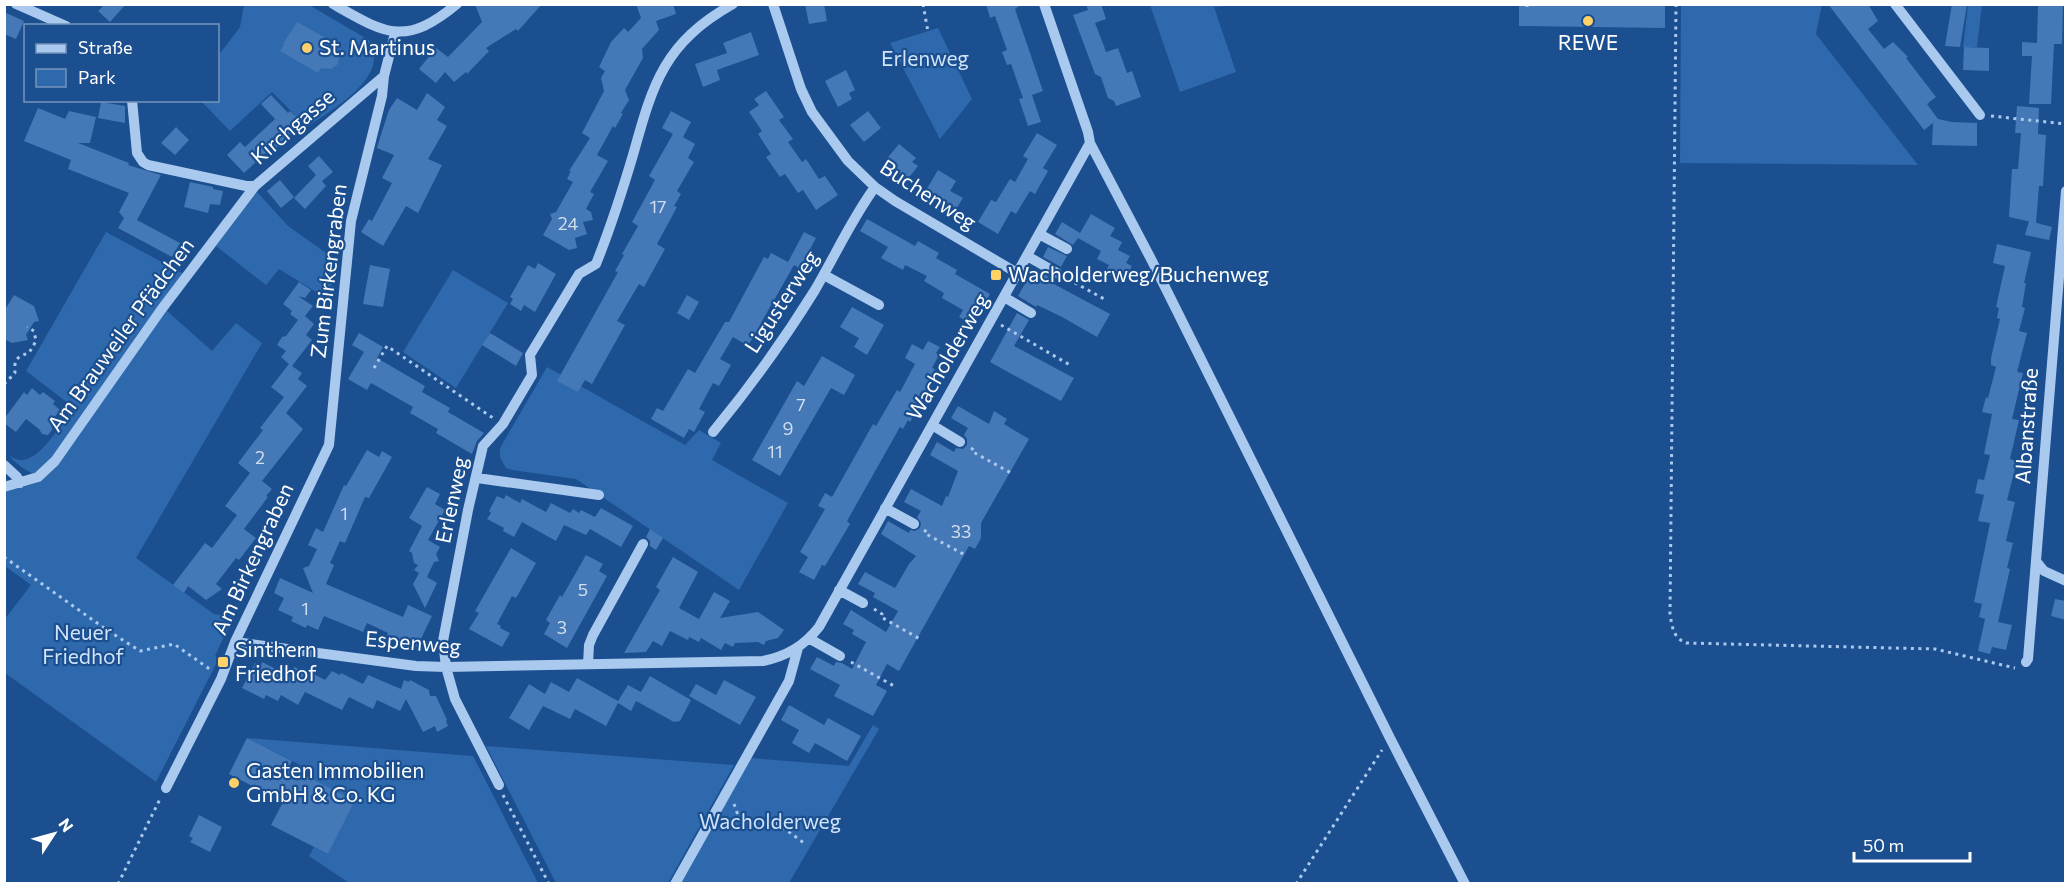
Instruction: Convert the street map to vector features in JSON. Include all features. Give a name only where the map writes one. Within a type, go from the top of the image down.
[{"type":"street","points":[[16,4],[61,24]]},
{"type":"street","points":[[333,4],[366,23],[395,33],[425,27],[457,4]]},
{"type":"street","name":"Erlenweg","points":[[499,785],[455,699],[446,667],[443,641],[468,510],[483,446],[502,424],[532,375],[530,355],[579,274],[596,264],[623,186],[644,113],[662,71],[691,33],[711,17],[733,4]]},
{"type":"street","name":"Buchenweg","points":[[773,4],[801,89],[812,112],[841,152],[875,188],[1017,273]]},
{"type":"street","points":[[1044,4],[1090,143],[1151,259],[1465,884]]},
{"type":"street","points":[[1895,4],[1980,115]]},
{"type":"street","name":"Zum Birkengraben","points":[[329,445],[351,221],[395,33]]},
{"type":"street","name":"Kirchgasse","points":[[132,102],[137,153],[143,162],[159,168],[255,186],[384,76]]},
{"type":"street","name":"Wacholderweg","points":[[798,648],[810,639],[819,627],[1090,143]]},
{"type":"street","name":"Am Brauweiler Pfädchen","points":[[4,487],[38,477],[54,461],[162,310],[255,186]]},
{"type":"street","name":"Ligusterweg","points":[[712,432],[760,372],[824,275],[860,208],[875,188]]},
{"type":"street","name":"Albanstraße","points":[[2026,662],[2066,191]]},
{"type":"street","points":[[1039,234],[1067,249]]},
{"type":"street","points":[[1028,256],[1057,273]]},
{"type":"street","points":[[824,275],[879,305]]},
{"type":"street","points":[[1004,297],[1031,313]]},
{"type":"street","points":[[932,425],[960,442]]},
{"type":"street","name":"Am Birkengraben","points":[[166,788],[221,679],[235,642],[329,445]]},
{"type":"street","points":[[4,465],[20,483]]},
{"type":"street","points":[[477,478],[599,495]]},
{"type":"street","points":[[885,508],[914,524]]},
{"type":"street","points":[[588,664],[589,645],[593,634],[643,544]]},
{"type":"street","points":[[2036,561],[2044,571],[2066,581]]},
{"type":"street","points":[[839,590],[863,603]]},
{"type":"street","points":[[810,639],[840,656]]},
{"type":"street","name":"Espenweg","points":[[235,642],[416,666],[446,667],[763,661],[798,648]]},
{"type":"street","points":[[675,884],[789,681],[798,648]]},
{"type":"path","points":[[922,4],[928,32]]},
{"type":"path","points":[[1527,4],[1527,10]]},
{"type":"path","points":[[1676,4],[1670,614],[1672,629],[1677,637],[1686,643],[1935,649],[2010,667],[2020,668],[2026,662]]},
{"type":"path","points":[[1980,115],[2066,124]]},
{"type":"path","points":[[1057,273],[1106,300]]},
{"type":"path","points":[[992,320],[1070,365]]},
{"type":"path","points":[[4,384],[15,373],[15,362],[18,357],[29,353],[36,341],[34,331],[27,327]]},
{"type":"path","points":[[374,368],[387,346],[502,424]]},
{"type":"path","points":[[960,442],[974,450],[972,452],[1013,474]]},
{"type":"path","points":[[914,524],[927,532],[926,534],[967,556]]},
{"type":"path","points":[[4,557],[140,651],[174,644],[221,679]]},
{"type":"path","points":[[863,603],[882,614],[881,617],[920,639]]},
{"type":"path","points":[[840,656],[894,686]]},
{"type":"path","points":[[1296,884],[1390,738]]},
{"type":"path","points":[[499,785],[549,884]]},
{"type":"path","points":[[729,785],[739,818],[746,821],[778,824],[804,843]]},
{"type":"path","points":[[118,884],[166,788]]},
{"type":"green space","points":[[1822,4],[1816,34],[1918,165],[1680,163],[1681,5]]},
{"type":"green space","points":[[244,5],[309,5],[369,40],[374,54],[373,67],[356,91],[307,127],[272,92],[230,131],[202,102],[219,102],[219,55],[240,27]]},
{"type":"green space","points":[[1150,5],[1236,5],[1214,7],[1236,72],[1180,92]]},
{"type":"green space","points":[[1968,5],[1982,5],[1977,47],[1963,47]]},
{"type":"green space","name":"Erlenweg","points":[[938,28],[972,99],[940,139],[890,43]]},
{"type":"green space","points":[[257,192],[288,226],[336,260],[329,300],[279,269],[266,285],[216,246]]},
{"type":"green space","points":[[106,232],[184,274],[44,468],[33,474],[9,455],[18,460],[28,459],[37,454],[54,435],[73,407],[26,371]]},
{"type":"green space","points":[[453,270],[508,303],[456,388],[403,352]]},
{"type":"green space","name":"Neuer Friedhof","points":[[166,310],[212,351],[236,323],[262,343],[136,558],[214,614],[229,613],[240,602],[215,656],[218,658],[215,666],[156,782],[5,673],[4,620],[31,585],[5,566],[5,492],[36,483],[51,472]]},
{"type":"green space","points":[[547,367],[685,445],[699,430],[721,443],[712,460],[788,503],[739,590],[576,479],[506,468],[500,457],[500,448]]},
{"type":"green space","name":"Wacholderweg","points":[[873,725],[879,729],[789,883],[681,884],[751,758],[849,766]]},
{"type":"green space","points":[[247,738],[473,756],[538,883],[349,883],[309,856],[314,847],[328,854],[355,801],[307,777],[310,770]]},
{"type":"green space","points":[[486,746],[734,765],[668,883],[556,883]]},
{"type":"building","points":[[105,4],[126,4],[110,22],[98,11]]},
{"type":"building","points":[[475,4],[542,4],[518,31],[516,29],[486,48],[489,51],[467,74],[466,72],[454,82],[445,72],[436,83],[419,69],[436,48],[448,57],[482,22]]},
{"type":"building","points":[[636,4],[673,4],[676,14],[656,21],[659,30],[642,49],[643,58],[625,90],[629,100],[615,128],[613,126],[597,155],[608,161],[590,192],[594,194],[586,209],[591,212],[593,220],[583,222],[587,234],[575,238],[577,248],[569,250],[543,235],[552,219],[550,214],[556,212],[573,182],[567,179],[571,171],[569,171],[590,138],[582,133],[604,91],[601,78],[605,71],[599,67],[611,42],[624,28],[628,32],[641,18]]},
{"type":"building","points":[[805,4],[824,4],[827,21],[809,24]]},
{"type":"building","points":[[986,4],[1022,4],[1015,9],[1043,91],[1032,95],[1041,122],[1028,126],[1019,99],[1023,98],[1011,64],[1007,65],[1002,52],[1007,50],[995,16],[990,18]]},
{"type":"building","points":[[1086,4],[1101,4],[1106,19],[1095,23],[1106,52],[1118,48],[1127,73],[1132,71],[1141,97],[1116,106],[1114,101],[1108,98],[1101,77],[1095,74],[1073,15],[1088,10]]},
{"type":"building","points":[[1519,4],[1665,4],[1665,28],[1519,26]]},
{"type":"building","points":[[1828,4],[1868,4],[1878,21],[1868,29],[1884,49],[1893,42],[1908,57],[1906,58],[1936,97],[1927,104],[1938,119],[1977,123],[1977,146],[1932,145],[1933,123],[1924,130]]},
{"type":"building","points":[[1952,4],[1967,4],[1960,47],[1945,46]]},
{"type":"building","points":[[2038,4],[2063,4],[2062,44],[2054,44],[2051,104],[2029,104],[2032,56],[2022,56],[2022,42],[2037,43]]},
{"type":"building","points":[[4,12],[24,21],[16,39],[4,34]]},
{"type":"building","name":"St. Martinus","points":[[297,22],[335,43],[332,48],[339,56],[338,64],[331,69],[321,68],[318,73],[280,51]]},
{"type":"building","points":[[751,32],[759,55],[717,70],[720,80],[703,87],[695,64],[727,53],[723,43]]},
{"type":"building","points":[[1964,47],[1989,48],[1989,71],[1963,70]]},
{"type":"building","points":[[846,70],[855,90],[849,93],[852,99],[838,107],[825,81]]},
{"type":"building","points":[[766,91],[784,117],[779,120],[793,139],[788,142],[802,162],[806,159],[819,179],[825,176],[838,195],[816,210],[803,190],[798,193],[785,174],[780,177],[766,157],[771,154],[758,134],[762,131],[749,112],[759,105],[754,99]]},
{"type":"building","points":[[427,93],[445,107],[437,120],[447,126],[428,159],[442,165],[418,213],[406,206],[383,246],[361,232],[369,219],[372,221],[392,183],[382,178],[394,155],[377,148],[378,144],[389,110],[397,98],[417,110]]},
{"type":"building","points":[[271,95],[288,113],[290,111],[299,119],[288,131],[291,134],[244,173],[227,155],[240,142],[245,147],[275,119],[261,104]]},
{"type":"building","points":[[101,102],[125,106],[125,123],[98,118]]},
{"type":"building","points":[[2017,106],[2039,108],[2038,134],[2046,135],[2043,186],[2039,186],[2036,223],[2009,217],[2012,169],[2018,169],[2021,133],[2015,133]]},
{"type":"building","points":[[38,108],[65,119],[69,111],[96,117],[90,143],[78,143],[129,163],[128,165],[161,175],[137,220],[180,243],[172,257],[118,228],[124,218],[119,212],[129,193],[68,169],[71,160],[24,141]]},
{"type":"building","points":[[671,111],[691,122],[683,137],[695,144],[688,158],[694,162],[677,191],[681,194],[674,206],[677,207],[657,244],[665,249],[644,287],[639,284],[617,321],[625,325],[592,384],[585,380],[578,392],[557,381],[618,272],[615,271],[624,255],[622,254],[638,226],[632,222],[655,180],[649,176],[673,134],[662,128]]},
{"type":"building","points":[[868,111],[881,128],[864,142],[850,125]]},
{"type":"building","points":[[176,127],[189,140],[175,155],[161,143]]},
{"type":"building","points":[[1037,133],[1057,145],[1043,168],[1048,171],[1035,194],[1030,191],[1016,214],[1011,211],[998,234],[978,222],[991,200],[996,202],[1010,179],[1015,182],[1028,159],[1023,156]]},
{"type":"building","points":[[899,144],[916,158],[912,162],[918,166],[907,180],[884,162]]},
{"type":"building","points":[[319,156],[333,172],[322,181],[326,186],[305,209],[294,198],[316,175],[308,166]]},
{"type":"building","points":[[938,170],[956,181],[950,191],[963,198],[956,209],[925,192]]},
{"type":"building","points":[[280,180],[294,197],[281,208],[267,191]]},
{"type":"building","points":[[190,182],[223,191],[220,205],[210,204],[208,213],[184,207]]},
{"type":"building","points":[[1091,214],[1115,228],[1110,236],[1122,242],[1118,250],[1130,256],[1126,263],[1132,266],[1123,282],[1105,273],[1109,265],[1097,259],[1101,251],[1078,238],[1073,245],[1055,234],[1062,222],[1080,233]]},
{"type":"building","points":[[867,219],[915,246],[918,241],[939,253],[936,258],[957,270],[955,274],[990,294],[973,325],[959,317],[963,310],[942,298],[944,293],[924,281],[927,276],[905,265],[903,270],[881,258],[888,247],[860,231]]},
{"type":"building","points":[[2029,221],[2052,227],[2049,240],[2025,235]]},
{"type":"building","points":[[804,232],[816,238],[807,255],[799,268],[794,265],[748,346],[733,337],[720,359],[731,365],[719,386],[713,383],[699,409],[705,412],[694,432],[689,429],[684,438],[651,419],[657,408],[663,411],[688,369],[695,373],[725,322],[729,322],[764,257],[768,259],[771,253],[788,262]]},
{"type":"building","points":[[1997,244],[2031,252],[2024,283],[2026,283],[2022,307],[2025,308],[2019,331],[2027,333],[2017,372],[2023,373],[2012,419],[2019,420],[2010,459],[2017,461],[2007,500],[2015,502],[2006,541],[2013,543],[2007,568],[2010,569],[1998,622],[2012,625],[2006,650],[1992,647],[1990,654],[1978,651],[1985,619],[1979,617],[1982,604],[1974,602],[1990,523],[1978,521],[1984,495],[1975,493],[1978,479],[1984,480],[1990,455],[1984,454],[1992,414],[1982,412],[1996,367],[1991,365],[1991,358],[2000,319],[1997,318],[1999,308],[1996,307],[2005,266],[1993,263]]},
{"type":"building","points":[[1048,247],[1067,256],[1061,267],[1043,257]]},
{"type":"building","points":[[538,263],[556,274],[535,312],[524,305],[521,311],[510,304],[513,299],[510,297],[528,265],[535,269]]},
{"type":"building","points":[[370,265],[390,269],[383,307],[363,304]]},
{"type":"building","points":[[1036,270],[1054,280],[1052,283],[1110,314],[1097,337],[1018,296],[1031,273],[1033,275]]},
{"type":"building","points":[[299,282],[311,290],[305,298],[298,296],[313,306],[305,316],[314,324],[306,335],[312,340],[292,366],[302,373],[298,379],[307,386],[286,413],[303,429],[262,481],[272,489],[244,529],[256,538],[239,560],[236,558],[216,584],[222,589],[206,600],[188,586],[184,593],[173,585],[205,543],[212,548],[237,515],[225,506],[250,473],[238,463],[263,430],[260,428],[284,397],[271,387],[289,364],[281,357],[286,351],[277,345],[298,320],[283,304]]},
{"type":"building","points":[[14,295],[34,306],[39,321],[34,322],[26,335],[28,340],[12,343],[4,339],[4,311]]},
{"type":"building","points":[[687,295],[699,302],[689,320],[677,313]]},
{"type":"building","points":[[852,307],[884,325],[867,355],[854,347],[859,338],[840,327]]},
{"type":"building","points":[[1017,313],[1029,320],[1014,346],[1074,378],[1061,401],[990,362]]},
{"type":"building","points":[[359,333],[383,347],[377,358],[425,386],[422,392],[450,408],[448,412],[484,433],[477,441],[472,454],[436,433],[438,429],[410,413],[413,407],[371,383],[367,390],[348,379],[364,352],[352,345]]},
{"type":"building","points":[[490,333],[523,353],[516,366],[482,345]]},
{"type":"building","points":[[928,341],[940,347],[936,353],[939,355],[932,368],[935,369],[927,384],[931,386],[910,422],[908,420],[903,429],[900,427],[847,521],[850,524],[814,580],[799,572],[808,557],[800,552],[825,509],[818,506],[825,493],[832,497],[873,424],[876,426],[897,390],[900,392],[915,364],[905,358],[912,344],[923,350]]},
{"type":"building","points":[[822,356],[855,375],[844,395],[831,388],[780,476],[752,460],[797,381],[804,386]]},
{"type":"building","points":[[32,388],[40,395],[43,392],[55,401],[53,404],[60,410],[51,422],[52,430],[48,435],[42,434],[26,419],[16,432],[4,423],[4,419],[24,392],[27,395]]},
{"type":"building","points":[[958,406],[989,424],[994,411],[1007,419],[1004,424],[1029,439],[981,523],[981,538],[975,549],[969,546],[899,671],[887,664],[876,685],[887,691],[873,716],[834,696],[840,685],[810,669],[817,657],[834,666],[836,662],[842,663],[852,669],[866,642],[852,634],[854,630],[843,624],[851,610],[886,632],[898,611],[873,597],[875,593],[858,584],[865,572],[895,588],[916,556],[881,534],[888,521],[909,533],[910,530],[915,531],[920,528],[921,523],[917,517],[921,511],[904,502],[911,489],[942,506],[946,496],[948,497],[958,471],[930,455],[937,442],[954,452],[956,448],[963,449],[967,445],[964,435],[968,428],[951,418]]},
{"type":"building","points":[[367,450],[379,457],[382,451],[392,457],[369,498],[365,497],[345,543],[340,541],[330,563],[334,565],[326,584],[403,617],[408,605],[432,616],[417,647],[387,635],[388,633],[367,623],[363,632],[324,616],[318,630],[307,625],[306,628],[291,621],[293,617],[278,610],[284,598],[274,593],[280,578],[313,593],[303,568],[309,566],[317,549],[308,545],[316,528],[323,532],[344,485],[346,486]]},
{"type":"building","points":[[427,487],[440,494],[435,504],[445,510],[428,540],[440,547],[436,554],[439,561],[434,562],[427,577],[437,583],[425,608],[413,584],[419,573],[414,570],[418,565],[414,563],[412,553],[409,551],[422,526],[409,518]]},
{"type":"building","points":[[506,495],[520,503],[522,499],[546,512],[551,503],[570,513],[573,509],[579,513],[581,510],[595,517],[601,508],[633,526],[621,547],[590,529],[586,535],[564,525],[556,541],[522,522],[514,537],[503,531],[504,528],[487,519],[497,496],[504,499]]},
{"type":"building","points":[[650,529],[663,538],[656,550],[650,546],[650,541],[646,537]]},
{"type":"building","points":[[511,548],[536,563],[516,598],[512,596],[497,624],[510,633],[502,647],[469,629],[479,613],[475,611]]},
{"type":"building","points":[[586,555],[603,564],[599,571],[607,576],[567,648],[544,634],[550,623],[546,620]]},
{"type":"building","points":[[673,557],[698,572],[679,608],[699,619],[714,592],[730,601],[720,618],[758,612],[784,630],[778,638],[766,641],[764,645],[758,642],[735,643],[733,647],[725,643],[721,650],[701,638],[699,642],[689,637],[688,640],[670,631],[662,646],[653,641],[646,652],[624,653],[660,590],[656,587]]},
{"type":"building","points":[[2055,599],[2066,601],[2066,620],[2051,616]]},
{"type":"building","points":[[262,662],[290,676],[294,667],[303,671],[304,669],[325,680],[332,671],[363,684],[368,675],[401,689],[404,680],[409,682],[410,680],[429,690],[430,696],[436,696],[448,726],[437,732],[435,726],[423,732],[406,699],[400,711],[377,700],[373,709],[349,697],[342,710],[305,692],[298,705],[281,695],[278,701],[266,695],[264,699],[242,688],[255,663],[261,666]]},
{"type":"building","points":[[650,676],[691,700],[680,721],[674,722],[636,701],[631,711],[618,703],[606,726],[575,709],[570,719],[543,706],[529,730],[509,718],[529,684],[545,694],[551,682],[569,692],[577,678],[618,701],[628,685],[641,692]]},
{"type":"building","points":[[724,680],[756,697],[740,725],[689,696],[696,684],[716,695]]},
{"type":"building","points":[[789,705],[824,725],[828,718],[861,736],[847,761],[815,743],[809,753],[792,743],[799,730],[781,720]]},
{"type":"building","points":[[247,738],[292,761],[289,767],[355,801],[328,854],[271,825],[283,802],[229,774]]},
{"type":"building","points":[[199,815],[222,827],[210,852],[190,842],[193,838],[189,836]]},
{"type":"place","name":"REWE","points":[[1588,21]]},
{"type":"place","name":"St. Martinus","points":[[307,48]]},
{"type":"place","name":"Wacholderweg/Buchenweg","points":[[996,275]]},
{"type":"place","name":"Sinthern Friedhof","points":[[223,662]]},
{"type":"place","name":"Gasten Immobilien GmbH & Co. KG","points":[[234,783]]}]
